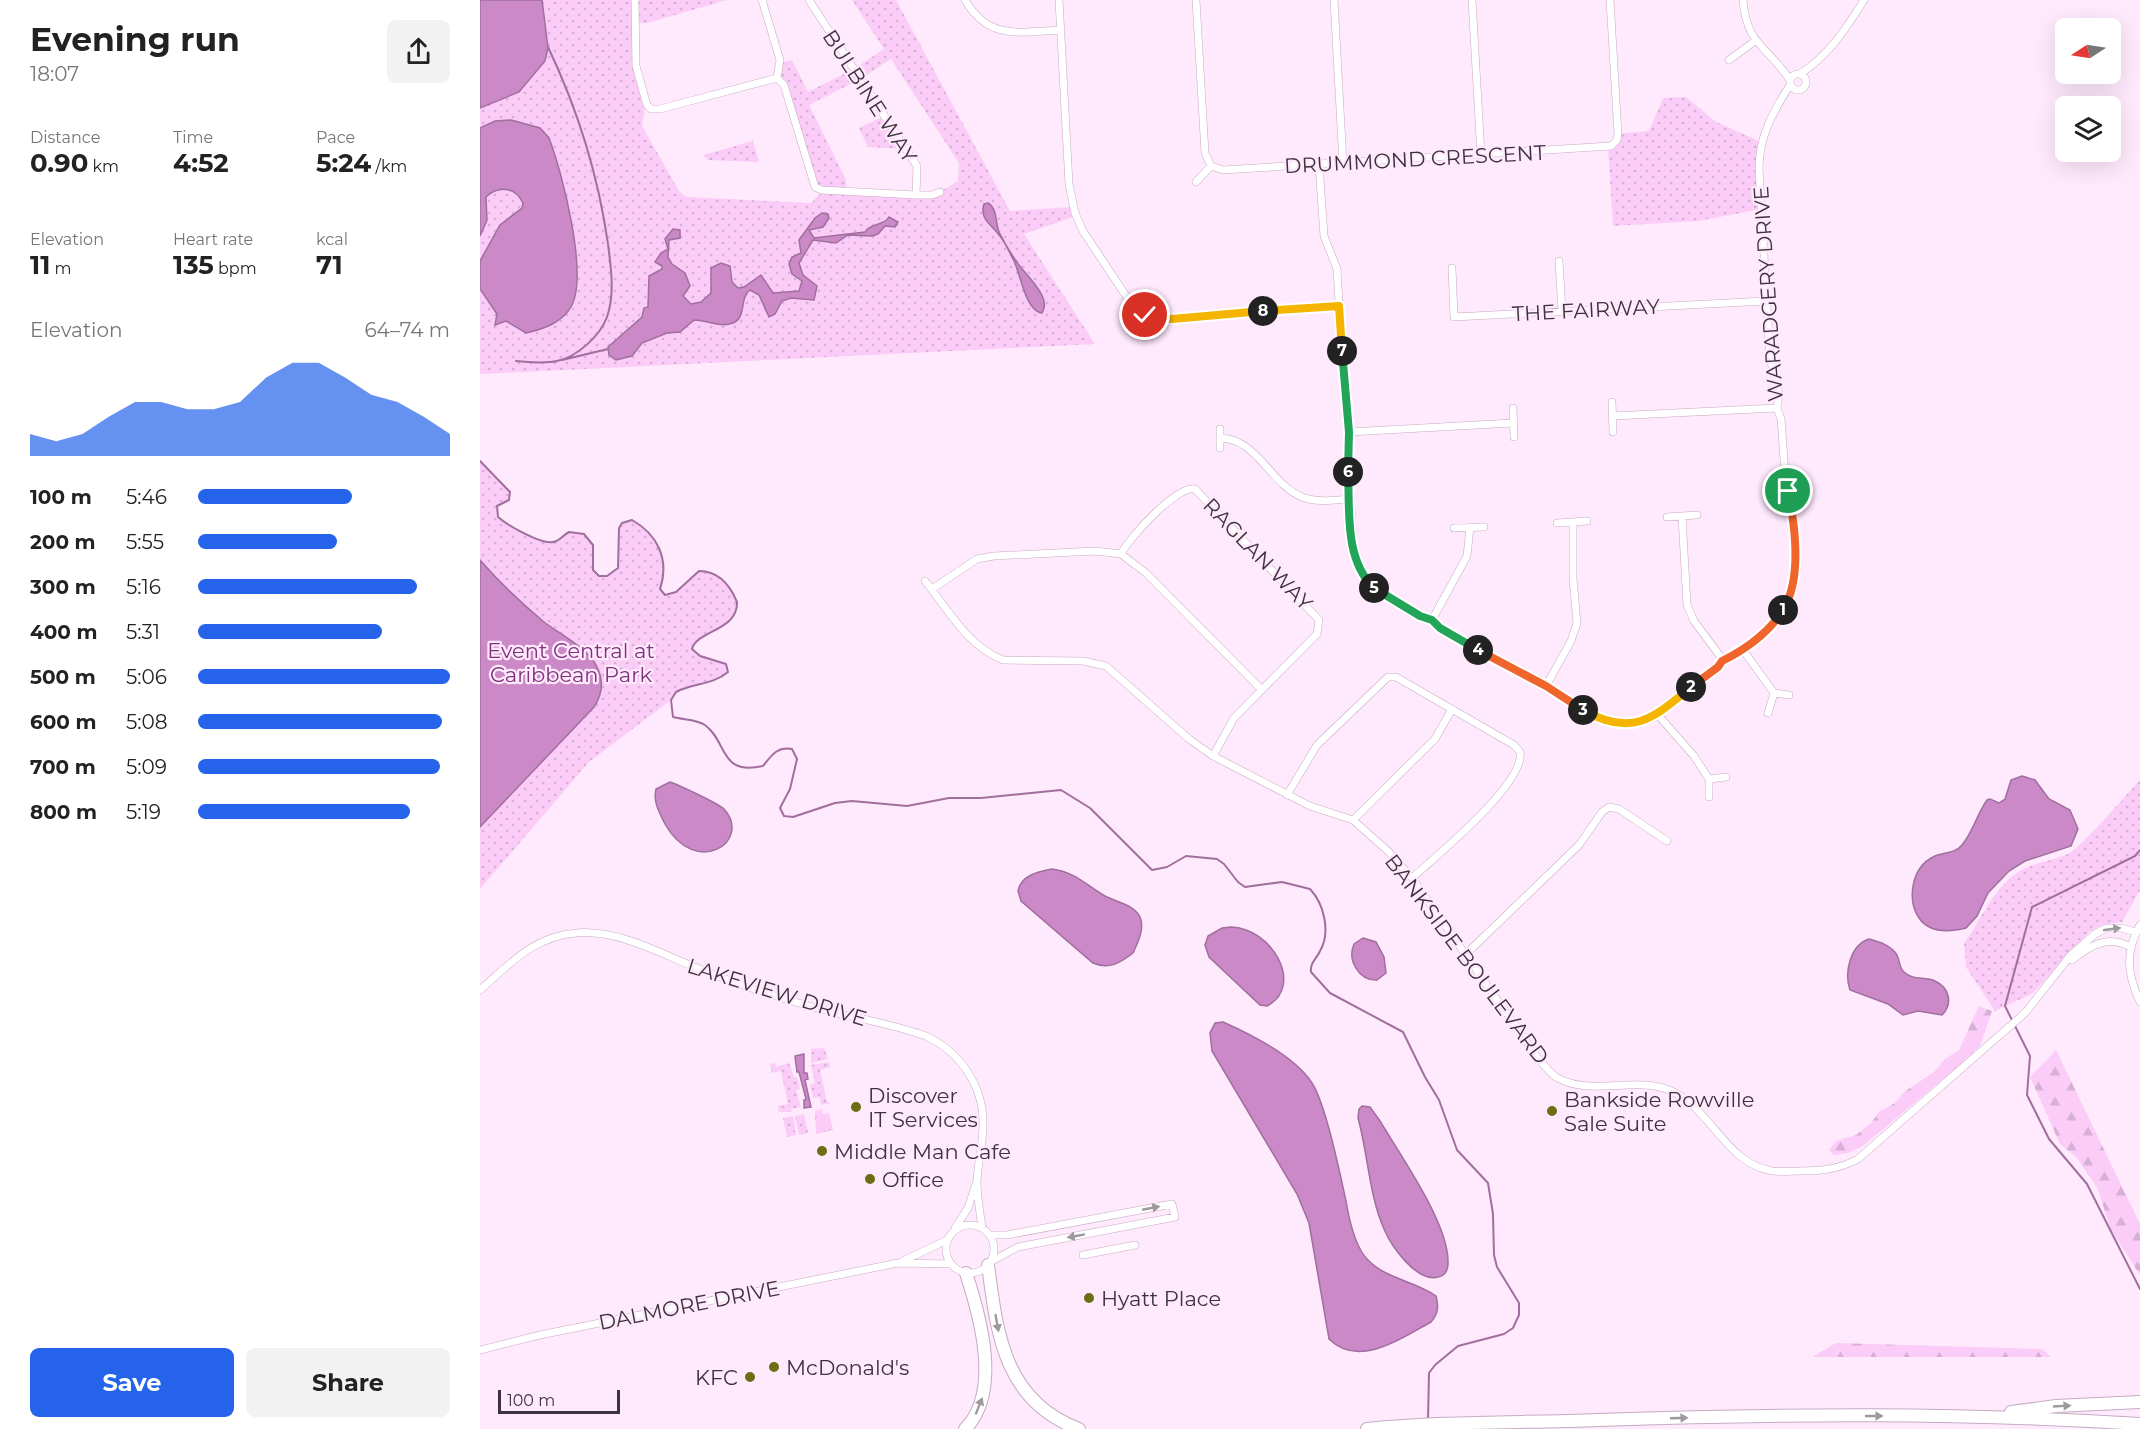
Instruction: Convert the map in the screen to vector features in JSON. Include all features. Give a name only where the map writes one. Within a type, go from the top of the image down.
[{"type":"highway","points":[[989,1263],[998,1332],[1012,1372],[1033,1401],[1063,1422],[1079,1429]]},
{"type":"highway","points":[[965,1429],[979,1408],[986,1380],[976,1307],[966,1273]]},
{"type":"highway","points":[[1983,1417],[2056,1406],[2140,1402]]},
{"type":"highway","points":[[1367,1429],[1453,1423],[1736,1416],[1983,1417],[2140,1424]]},
{"type":"street","points":[[635,0],[637,69],[646,101],[651,109],[660,109],[777,78]]},
{"type":"street","points":[[762,0],[780,60],[777,78]]},
{"type":"street","name":"BULBINE WAY","points":[[809,0],[916,166],[916,195]]},
{"type":"street","points":[[965,0],[976,17],[992,28],[1010,32],[1061,30]]},
{"type":"street","points":[[1059,0],[1071,200],[1083,231],[1132,305],[1149,317],[1166,319],[1339,306]]},
{"type":"street","points":[[1196,0],[1205,153],[1211,166],[1196,182]]},
{"type":"street","points":[[1334,0],[1343,163]]},
{"type":"street","points":[[1472,0],[1481,155]]},
{"type":"street","name":"DRUMMOND CRESCENT","points":[[1211,166],[1223,170],[1603,149],[1617,140],[1611,0]]},
{"type":"street","points":[[1743,0],[1746,26],[1755,41],[1779,64],[1792,85],[1804,88],[1815,65],[1840,38],[1864,0]]},
{"type":"street","points":[[1730,60],[1755,41]]},
{"type":"street","points":[[1779,64],[1807,81]]},
{"type":"street","points":[[1792,85],[1798,74],[1815,65]]},
{"type":"street","points":[[777,78],[784,85],[815,187],[822,190],[916,195],[932,195],[940,192]]},
{"type":"street","name":"WARADGERY DRIVE","points":[[1319,165],[1322,226],[1336,264],[1346,420],[1349,432],[1353,555],[1363,576],[1383,595],[1420,616],[1432,620],[1459,639],[1546,686],[1570,703],[1603,719],[1633,722],[1658,715],[1718,667],[1723,660],[1743,650],[1779,616],[1788,602],[1794,582],[1793,515],[1777,408],[1779,398],[1770,362],[1759,153],[1767,124],[1792,85]]},
{"type":"street","points":[[1559,261],[1562,311]]},
{"type":"street","name":"THE FAIRWAY","points":[[1452,268],[1454,317],[1766,301]]},
{"type":"street","points":[[1612,402],[1613,432]]},
{"type":"street","points":[[1513,408],[1514,437]]},
{"type":"street","points":[[1612,416],[1777,408]]},
{"type":"street","points":[[1349,432],[1513,423]]},
{"type":"street","points":[[1220,429],[1220,448]]},
{"type":"street","points":[[1220,438],[1240,441],[1289,489],[1300,496],[1315,500],[1350,499]]},
{"type":"street","name":"RAGLAN WAY","points":[[1121,554],[1139,530],[1180,491],[1191,488],[1199,492],[1317,615],[1320,625],[1317,634],[1261,689]]},
{"type":"street","points":[[1668,517],[1697,515]]},
{"type":"street","points":[[1682,516],[1687,605],[1694,621],[1723,660]]},
{"type":"street","points":[[1557,523],[1587,521]]},
{"type":"street","points":[[1546,686],[1571,641],[1577,623],[1573,579],[1573,522]]},
{"type":"street","points":[[1432,620],[1467,556],[1470,527]]},
{"type":"street","points":[[1454,528],[1484,527]]},
{"type":"street","points":[[932,589],[977,559],[994,556],[1095,551],[1121,554],[1146,573],[1261,689],[1234,718],[1214,756]]},
{"type":"street","name":"BANKSIDE BOULEVARD","points":[[925,580],[970,639],[991,655],[1003,660],[1083,661],[1106,666],[1190,739],[1214,756],[1310,806],[1353,820],[1389,852],[1412,878],[1540,1061],[1556,1076],[1572,1084],[1657,1086],[1672,1091],[1690,1103],[1750,1163],[1769,1171],[1820,1171],[1842,1167],[1858,1160],[2025,1013],[2060,969],[2095,934],[2107,928],[2138,929]]},
{"type":"street","points":[[1743,650],[1774,693],[1789,695]]},
{"type":"street","points":[[1287,795],[1317,745],[1388,677],[1396,677],[1514,745],[1520,752],[1520,764],[1498,798],[1412,878]]},
{"type":"street","points":[[1768,713],[1774,693]]},
{"type":"street","points":[[1353,820],[1435,740],[1452,709]]},
{"type":"street","points":[[1658,715],[1694,756],[1709,779],[1709,797]]},
{"type":"street","points":[[1709,779],[1726,777]]},
{"type":"street","points":[[1466,955],[1579,845],[1602,812],[1609,807],[1619,809],[1667,841]]},
{"type":"street","points":[[2138,929],[2130,947],[2129,972],[2140,1002]]},
{"type":"street","name":"LAKEVIEW DRIVE","points":[[480,990],[514,957],[531,946],[566,934],[593,933],[620,938],[706,972],[801,1003],[926,1036],[942,1045],[959,1061],[972,1080],[980,1098],[983,1125],[977,1181],[982,1228]]},
{"type":"street","name":"BANKSIDE BOULEVARD","points":[[2060,969],[2082,952],[2099,943],[2118,941],[2130,947]]},
{"type":"street","name":"LAKEVIEW DRIVE","points":[[952,1232],[968,1208],[977,1181]]},
{"type":"street","points":[[989,1263],[994,1248],[990,1235],[982,1228],[963,1225],[952,1232],[947,1240],[946,1252],[951,1264],[966,1273],[978,1272],[989,1263],[1018,1247],[1175,1217],[1172,1204],[1007,1235],[990,1235]]},
{"type":"street","points":[[1109,1216],[1112,1230]]},
{"type":"street","name":"DALMORE DRIVE","points":[[898,1263],[947,1240]]},
{"type":"street","points":[[1083,1255],[1135,1245]]},
{"type":"street","name":"DALMORE DRIVE","points":[[480,1350],[568,1329],[898,1263],[951,1264]]},
{"type":"green space","points":[[480,0],[727,0],[647,23],[636,23],[636,63],[646,101],[642,126],[679,191],[686,197],[811,203],[824,190],[819,189],[784,85],[777,78],[780,63],[792,60],[808,92],[854,69],[884,49],[852,0],[896,0],[1010,211],[1073,207],[1076,216],[1024,234],[1095,344],[480,374]],"holes":[[[891,59],[959,163],[958,181],[940,192],[846,191],[846,180],[809,105],[860,79]]]},
{"type":"green space","points":[[1686,97],[1716,122],[1761,142],[1761,209],[1698,221],[1613,226],[1608,147],[1618,134],[1649,131],[1663,98]]},
{"type":"green space","points":[[884,116],[905,149],[868,147],[859,128]]},
{"type":"green space","points":[[753,141],[759,162],[708,160],[703,155]]},
{"type":"green space","name":"Event Central at Caribbean Park","points":[[480,461],[510,492],[509,500],[497,506],[498,517],[525,534],[548,542],[558,540],[569,532],[584,534],[593,545],[593,570],[599,576],[607,576],[618,568],[619,528],[622,523],[632,520],[648,532],[659,548],[663,568],[660,589],[665,595],[676,592],[699,571],[706,572],[719,577],[730,587],[738,607],[728,623],[693,645],[694,652],[726,664],[728,672],[713,680],[682,689],[671,700],[589,762],[480,889]]},
{"type":"green space","points":[[2140,780],[2140,890],[2122,922],[2103,925],[2089,932],[2033,993],[1995,1011],[1966,967],[1964,943],[1994,896],[2013,875],[2074,850]]},
{"type":"green space","points":[[1979,1006],[1992,1011],[1980,1046],[1863,1146],[1848,1153],[1834,1155],[1829,1150],[1836,1141],[1856,1135],[1871,1123],[1879,1112],[1895,1103],[1904,1092],[1934,1072],[1945,1059],[1959,1050]]},
{"type":"green space","points":[[824,1048],[828,1059],[811,1063],[811,1049]]},
{"type":"green space","points":[[2056,1050],[2140,1224],[2140,1275],[2111,1230],[2097,1187],[2076,1157],[2060,1144],[2030,1077]]},
{"type":"green space","points":[[829,1062],[830,1067],[820,1070],[827,1102],[831,1103],[821,1105],[820,1097],[813,1098],[810,1085],[815,1083],[811,1065]]},
{"type":"green space","points":[[775,1063],[776,1067],[789,1063],[794,1077],[797,1077],[800,1089],[796,1090],[801,1107],[791,1109],[792,1112],[779,1112],[778,1106],[788,1104],[781,1071],[772,1073],[770,1064]]},
{"type":"green space","points":[[822,1109],[823,1114],[829,1113],[833,1130],[816,1134],[815,1111]]},
{"type":"green space","points":[[804,1114],[808,1133],[799,1135],[795,1116]]},
{"type":"green space","points":[[793,1116],[796,1135],[787,1137],[783,1118]]},
{"type":"green space","points":[[1836,1343],[2042,1349],[2051,1357],[1812,1357]]},
{"type":"shaded area","points":[[480,0],[542,0],[548,48],[545,61],[519,92],[480,108]]},
{"type":"shaded area","points":[[511,120],[540,128],[549,138],[566,197],[577,270],[576,290],[568,311],[558,321],[526,333],[506,321],[495,325],[497,314],[480,289],[480,261],[500,225],[522,208],[523,203],[516,193],[511,191],[501,190],[491,193],[486,197],[487,220],[480,236],[480,128],[495,121]]},
{"type":"shaded area","points":[[988,203],[995,212],[999,232],[1007,247],[985,218],[984,204]]},
{"type":"shaded area","points":[[822,213],[828,214],[829,218],[823,227],[809,230],[814,238],[865,232],[889,217],[898,222],[895,227],[885,226],[878,234],[872,236],[848,235],[836,243],[813,240],[799,263],[803,275],[817,286],[814,300],[791,298],[782,301],[775,314],[769,317],[759,295],[750,290],[740,316],[733,323],[723,325],[694,320],[680,332],[667,333],[642,343],[632,356],[616,360],[609,355],[608,347],[642,317],[644,308],[648,307],[649,276],[662,269],[662,266],[655,262],[661,253],[668,249],[665,239],[673,229],[680,230],[680,238],[669,240],[668,257],[672,264],[685,273],[690,286],[683,296],[691,304],[701,302],[711,293],[711,268],[721,263],[730,266],[732,282],[738,288],[744,287],[761,275],[773,293],[799,291],[802,281],[792,274],[789,264],[792,257],[801,253],[799,240],[815,218]]},
{"type":"shaded area","points":[[1007,247],[1041,293],[1044,300],[1042,313],[1031,306]]},
{"type":"shaded area","points":[[480,560],[527,608],[574,642],[593,660],[601,683],[599,698],[594,707],[480,827]]},
{"type":"shaded area","points":[[2022,776],[2035,780],[2049,799],[2070,810],[2078,829],[2071,846],[2025,861],[2009,871],[1988,893],[1977,916],[1966,928],[1947,931],[1929,927],[1919,918],[1913,902],[1913,885],[1920,869],[1933,857],[1959,848],[1966,840],[1987,800],[1999,803],[2005,799],[2011,780]]},
{"type":"shaded area","points":[[670,782],[724,809],[731,821],[731,833],[726,842],[717,849],[705,852],[691,849],[678,840],[665,824],[655,798],[656,789]]},
{"type":"shaded area","points":[[1052,869],[1074,876],[1105,896],[1129,906],[1137,913],[1141,921],[1141,930],[1133,953],[1124,960],[1109,966],[1093,963],[1021,901],[1018,891],[1023,881],[1031,875]]},
{"type":"shaded area","points":[[1222,928],[1246,930],[1259,937],[1279,959],[1283,972],[1283,985],[1278,997],[1267,1006],[1260,1005],[1209,957],[1205,945],[1208,936]]},
{"type":"shaded area","points":[[1363,938],[1376,942],[1384,957],[1386,973],[1377,980],[1365,977],[1353,963],[1354,944]]},
{"type":"shaded area","points":[[1869,939],[1892,949],[1897,955],[1901,969],[1908,975],[1931,980],[1944,988],[1949,1001],[1942,1015],[1918,1011],[1903,1015],[1888,1004],[1850,990],[1848,968],[1850,960],[1857,947]]},
{"type":"shaded area","points":[[1223,1022],[1283,1055],[1295,1064],[1312,1083],[1327,1123],[1356,1240],[1368,1260],[1383,1272],[1436,1296],[1437,1310],[1431,1322],[1394,1342],[1367,1351],[1341,1348],[1329,1339],[1309,1223],[1297,1194],[1212,1051],[1210,1033],[1215,1023]]},
{"type":"shaded area","points":[[804,1054],[804,1073],[807,1073],[808,1079],[805,1080],[811,1107],[804,1108],[806,1099],[799,1072],[797,1072],[795,1056]]},
{"type":"shaded area","points":[[1362,1106],[1370,1107],[1380,1121],[1433,1211],[1441,1230],[1448,1264],[1444,1274],[1440,1276],[1430,1277],[1414,1269],[1392,1245],[1384,1229],[1375,1202],[1358,1118],[1359,1109]]},
{"type":"waterway","points":[[516,361],[552,362],[565,359],[580,350],[604,324],[611,299],[612,281],[608,244],[593,168],[578,119],[548,47]]},
{"type":"waterway","points":[[562,360],[608,349]]},
{"type":"waterway","points":[[480,461],[510,492],[509,500],[497,506],[498,517],[525,534],[548,542],[558,540],[569,532],[584,534],[593,545],[593,570],[599,576],[607,576],[618,568],[619,528],[622,523],[632,520],[648,532],[659,548],[663,568],[660,589],[665,595],[676,592],[699,571],[712,573],[723,580],[737,602],[736,612],[725,625],[701,638],[692,649],[700,656],[726,664],[728,672],[709,682],[676,692],[671,700],[673,717],[705,725],[718,740],[726,756],[739,766],[749,768],[763,766],[778,750],[792,749],[797,759],[790,789],[780,808],[784,816],[793,817],[835,803],[852,801],[907,806],[949,798],[981,798],[1061,790],[1090,808],[1152,870],[1167,867],[1186,856],[1217,859],[1245,887],[1282,882],[1310,889],[1319,902],[1325,927],[1323,943],[1312,963],[1311,972],[1330,993],[1403,1032],[1439,1100],[1457,1150],[1488,1183],[1497,1267],[1519,1303],[1519,1315],[1513,1328],[1504,1334],[1458,1346],[1435,1365],[1429,1373],[1428,1420]]},
{"type":"waterway","points":[[2140,850],[2135,856],[2032,907],[2005,1006],[2030,1056],[2027,1095],[2049,1139],[2087,1184],[2140,1289]]},
{"type":"place","name":"Discover IT Services","points":[[856,1107]]},
{"type":"place","name":"Bankside Rowville Sale Suite","points":[[1552,1111]]},
{"type":"place","name":"Middle Man Cafe","points":[[822,1151]]},
{"type":"place","name":"Office","points":[[870,1179]]},
{"type":"place","name":"Hyatt Place","points":[[1089,1298]]},
{"type":"place","name":"McDonald's","points":[[774,1367]]},
{"type":"place","name":"KFC","points":[[750,1377]]},
{"type":"route","points":[[1145,315],[1172,319],[1339,306],[1346,420],[1349,432],[1347,443],[1352,547],[1355,561],[1363,576],[1383,595],[1420,616],[1435,621],[1440,628],[1546,686],[1558,696],[1595,717],[1618,722],[1633,722],[1658,715],[1718,667],[1722,661],[1733,657],[1758,638],[1779,616],[1788,602],[1794,582],[1793,521],[1788,491]]}]
